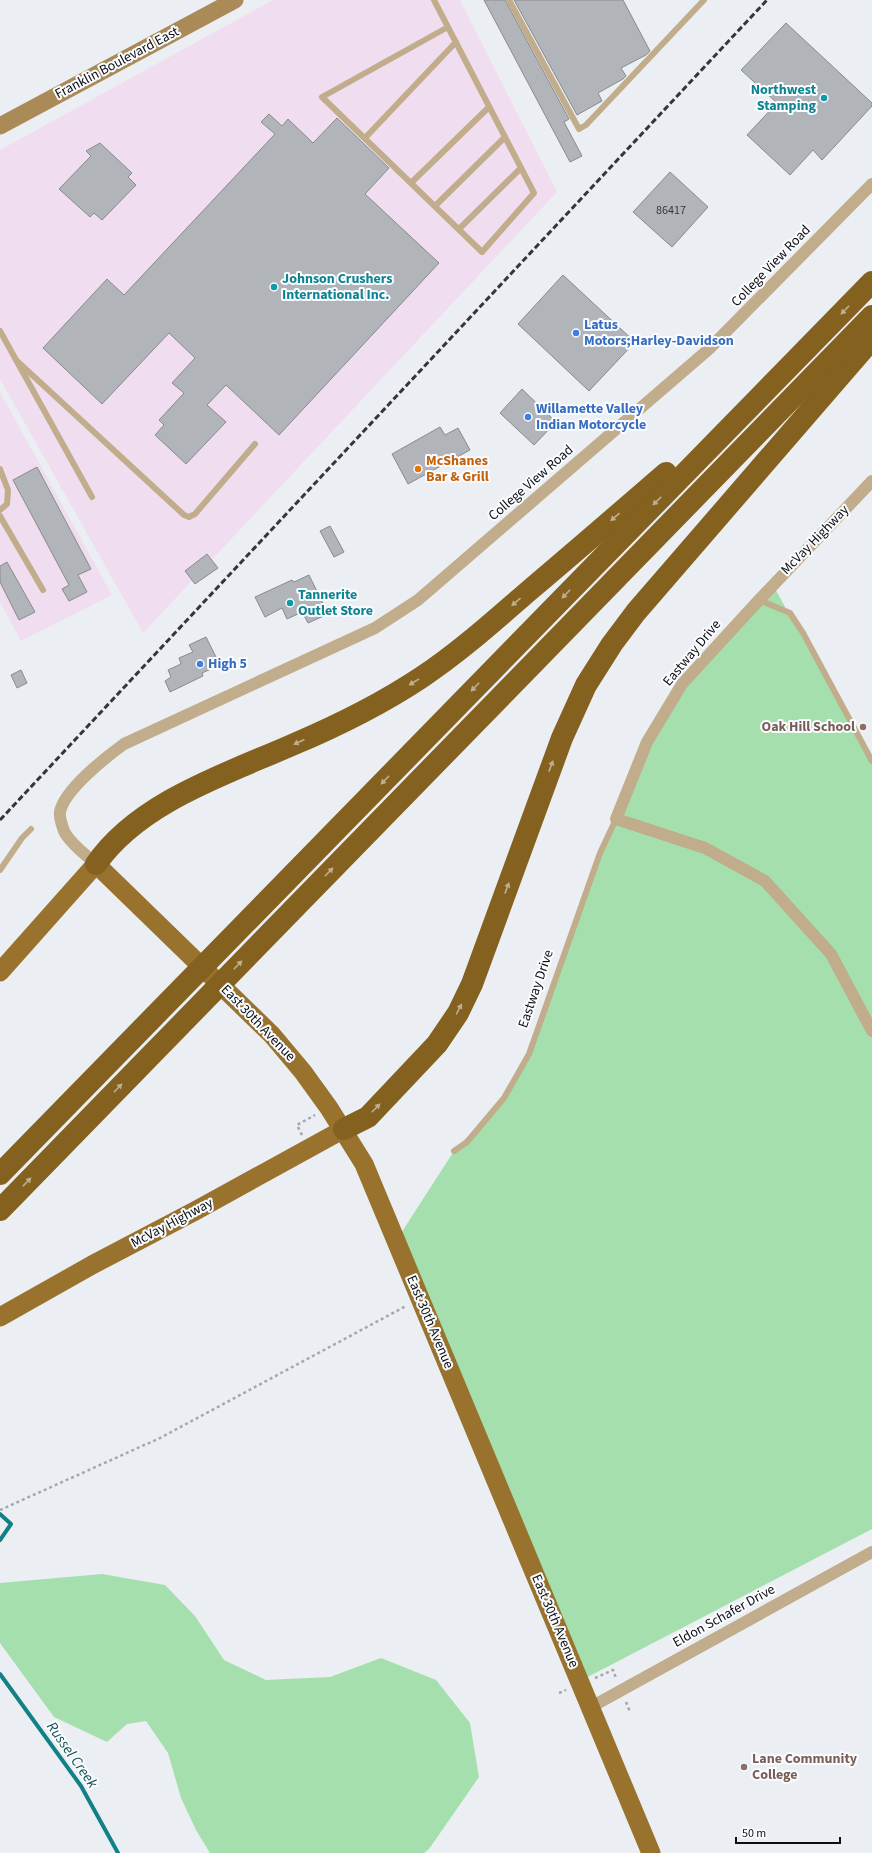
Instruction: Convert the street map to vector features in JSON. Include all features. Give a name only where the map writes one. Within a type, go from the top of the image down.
[{"type":"highway","points":[[0,1174],[872,282]]},
{"type":"highway","points":[[0,1210],[872,316]]},
{"type":"highway","points":[[344,1129],[368,1117],[437,1044],[458,1013],[472,984],[562,738],[586,685],[612,644],[636,612],[872,339]]},
{"type":"highway","points":[[96,864],[105,851],[130,828],[160,807],[218,777],[367,711],[422,677],[464,646],[793,364]]},
{"type":"main road","name":"Franklin Boulevard East","points":[[0,126],[235,0]]},
{"type":"main road","name":"East 30th Avenue","points":[[96,864],[272,1035],[303,1072],[344,1129],[364,1164],[651,1853]]},
{"type":"main road","points":[[0,972],[96,864]]},
{"type":"main road","name":"McVay Highway","points":[[0,1316],[92,1265],[196,1211],[344,1129]]},
{"type":"street","name":"College View Road","points":[[96,864],[81,851],[65,833],[59,814],[66,797],[104,758],[124,744],[375,628],[418,600],[709,349],[872,184]]},
{"type":"street","name":"McVay Highway","points":[[759,600],[872,481]]},
{"type":"street","name":"Eastway Drive","points":[[616,819],[647,742],[682,684],[759,600]]},
{"type":"street","points":[[616,819],[705,848],[765,881],[831,954],[872,1031]]},
{"type":"street","name":"Eldon Schafer Drive","points":[[591,1707],[872,1552]]},
{"type":"lane","points":[[434,0],[456,42],[489,107],[534,193],[482,252],[322,97],[448,27]]},
{"type":"lane","points":[[510,0],[579,129],[586,125],[704,0]]},
{"type":"lane","points":[[364,138],[456,42]]},
{"type":"lane","points":[[411,183],[489,107]]},
{"type":"lane","points":[[435,206],[505,137]]},
{"type":"lane","points":[[459,229],[521,168]]},
{"type":"lane","points":[[0,331],[92,497]]},
{"type":"lane","points":[[16,361],[184,515],[189,516],[195,514],[255,444]]},
{"type":"lane","points":[[0,469],[8,490],[7,504],[0,510]]},
{"type":"lane","points":[[0,516],[42,590]]},
{"type":"lane","points":[[759,600],[790,613],[803,633],[872,761]]},
{"type":"lane","name":"Eastway Drive","points":[[454,1151],[467,1142],[504,1098],[529,1054],[600,853],[616,819]]},
{"type":"lane","points":[[0,870],[22,838],[31,829]]},
{"type":"path","points":[[0,1510],[160,1438],[420,1298]]},
{"type":"shaded area","points":[[273,0],[460,0],[557,192],[143,633],[0,379],[0,150]]},
{"type":"shaded area","points":[[0,392],[112,595],[21,641],[0,602]]},
{"type":"green space","points":[[773,585],[872,764],[872,1529],[580,1681],[396,1241],[454,1151],[504,1098],[529,1054],[600,853],[662,716]]},
{"type":"green space","points":[[102,1574],[165,1585],[195,1616],[224,1660],[266,1680],[330,1677],[381,1658],[436,1680],[470,1723],[479,1777],[429,1849],[424,1853],[210,1853],[196,1830],[181,1798],[168,1753],[146,1721],[127,1724],[107,1742],[54,1717],[0,1643],[0,1583]]},
{"type":"building","points":[[484,0],[505,0],[569,119],[564,122],[582,156],[570,162]]},
{"type":"building","points":[[514,0],[623,0],[650,51],[646,55],[621,68],[626,76],[598,93],[602,101],[577,115]]},
{"type":"building","name":"Northwest Stamping","points":[[786,23],[872,103],[872,106],[822,160],[813,150],[790,175],[747,135],[777,103],[741,70]]},
{"type":"building","name":"Johnson Crushers International Inc.","points":[[269,114],[282,126],[288,119],[313,143],[337,118],[389,168],[365,194],[439,263],[279,435],[226,385],[207,405],[226,422],[186,464],[155,435],[164,425],[159,420],[184,393],[172,383],[195,358],[169,333],[102,404],[43,348],[107,279],[124,295],[275,134],[261,122]]},
{"type":"building","points":[[100,143],[132,173],[128,177],[136,185],[102,220],[94,213],[90,217],[59,189],[91,156],[86,151]]},
{"type":"building","points":[[670,172],[708,207],[672,247],[633,212]]},
{"type":"building","name":"Latus Motors;Harley-Davidson","points":[[563,275],[635,342],[589,391],[518,324]]},
{"type":"building","name":"Willamette Valley Indian Motorcycle","points":[[522,389],[556,422],[534,445],[500,413]]},
{"type":"building","name":"McShanes Bar & Grill","points":[[440,427],[445,435],[458,428],[470,450],[408,484],[392,454]]},
{"type":"building","points":[[37,467],[91,569],[78,575],[87,592],[69,601],[62,589],[69,585],[13,480]]},
{"type":"building","points":[[330,526],[344,552],[334,557],[320,531]]},
{"type":"building","points":[[207,554],[218,568],[195,584],[185,571]]},
{"type":"building","points":[[7,562],[35,612],[19,620],[0,582],[0,566]]},
{"type":"building","name":"Tannerite Outlet Store","points":[[309,575],[328,614],[308,623],[302,612],[287,619],[282,608],[265,617],[255,597],[292,580],[294,582]]},
{"type":"building","name":"High 5","points":[[206,637],[220,665],[202,673],[203,676],[170,692],[165,681],[171,677],[168,670],[181,664],[179,658],[193,652],[189,645]]},
{"type":"building","points":[[21,670],[27,683],[17,688],[11,675]]},
{"type":"waterway","name":"Russel Creek","points":[[0,1514],[11,1524],[0,1540]]},
{"type":"waterway","name":"Russel Creek","points":[[0,1674],[81,1786],[118,1853]]},
{"type":"railway","points":[[0,820],[767,0]]},
{"type":"place","name":"Northwest Stamping","points":[[824,98]]},
{"type":"place","name":"Johnson Crushers International Inc.","points":[[274,287]]},
{"type":"place","name":"Latus Motors;Harley-Davidson","points":[[576,333]]},
{"type":"place","name":"Willamette Valley Indian Motorcycle","points":[[528,417]]},
{"type":"place","name":"McShanes Bar & Grill","points":[[418,469]]},
{"type":"place","name":"Tannerite Outlet Store","points":[[290,603]]},
{"type":"place","name":"High 5","points":[[200,664]]},
{"type":"place","name":"Oak Hill School","points":[[863,727]]},
{"type":"place","name":"Lane Community College","points":[[744,1767]]}]
